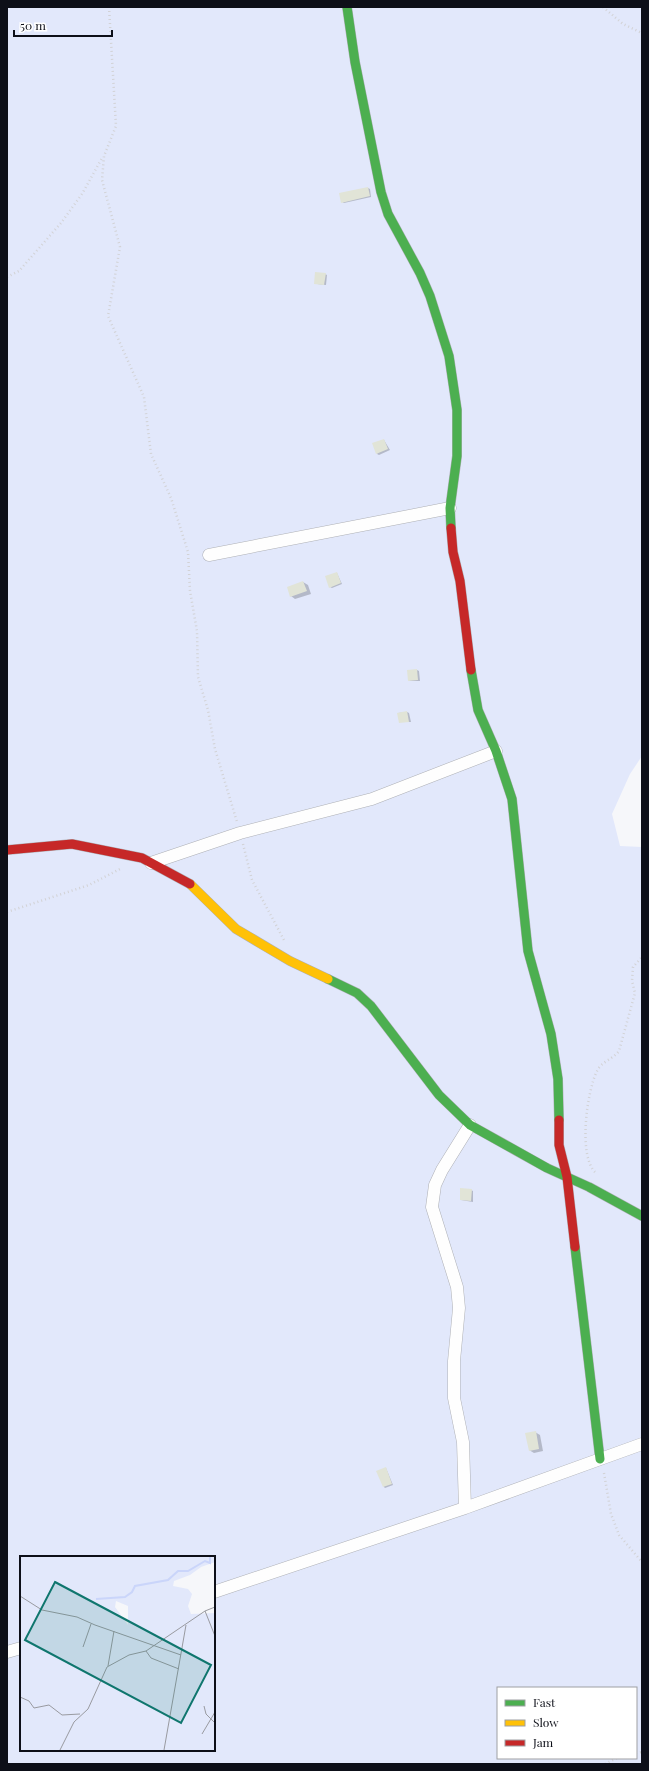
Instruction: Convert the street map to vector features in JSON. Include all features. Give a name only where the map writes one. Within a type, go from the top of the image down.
[{"type":"street","points":[[347,7],[355,62],[381,192],[388,214],[399,237],[420,273],[430,296],[449,356],[456,410],[457,456],[450,508],[452,546],[460,581],[472,684],[478,710],[496,751],[512,799],[528,950],[552,1042],[558,1079],[559,1144],[567,1177],[600,1459]]},
{"type":"street","points":[[209,555],[450,508]]},
{"type":"street","points":[[151,863],[240,833],[372,799],[496,751]]},
{"type":"street","points":[[7,850],[72,844],[142,858],[189,883],[236,929],[290,961],[357,993],[371,1006],[439,1095],[470,1125],[547,1168],[589,1187],[642,1216]]},
{"type":"street","points":[[465,1508],[463,1442],[454,1398],[454,1360],[459,1308],[457,1287],[432,1207],[435,1185],[442,1170],[470,1125]]},
{"type":"street","points":[[215,1592],[465,1508],[642,1444]]},
{"type":"street","points":[[7,1652],[20,1648]]},
{"type":"path","points":[[7,277],[19,271],[61,223],[82,194],[104,156],[116,126],[109,7]]},
{"type":"path","points":[[603,7],[623,24],[642,33]]},
{"type":"path","points":[[104,156],[102,180],[120,247],[108,316],[144,396],[152,454],[172,498],[188,552],[190,591],[197,631],[198,677],[208,710],[215,749],[240,833],[252,880],[283,935],[285,942]]},
{"type":"path","points":[[7,912],[89,885],[122,868]]},
{"type":"path","points":[[597,1175],[592,1169],[586,1151],[585,1119],[597,1071],[601,1064],[614,1057],[619,1051],[635,993],[632,980],[633,967],[642,957]]},
{"type":"path","points":[[600,1459],[605,1475],[611,1514],[619,1535],[642,1562]]},
{"type":"path","points":[[605,1764],[615,1759]]},
{"type":"shaded area","points":[[7,7],[642,7],[642,756],[630,774],[612,814],[620,846],[642,847],[642,1764],[7,1764]]},
{"type":"building","points":[[368,187],[370,196],[341,203],[339,193]]},
{"type":"building","points":[[315,272],[326,273],[324,285],[314,284]]},
{"type":"building","points":[[384,439],[388,449],[376,454],[372,443]]},
{"type":"building","points":[[337,572],[341,583],[329,588],[325,576]]},
{"type":"building","points":[[303,581],[307,591],[290,597],[287,587]]},
{"type":"building","points":[[417,669],[418,680],[408,681],[407,670]]},
{"type":"building","points":[[407,711],[409,722],[399,723],[397,713]]},
{"type":"building","points":[[460,1188],[472,1189],[471,1201],[460,1200]]},
{"type":"building","points":[[536,1431],[539,1449],[529,1451],[525,1433]]},
{"type":"building","points":[[386,1467],[392,1484],[383,1487],[376,1471]]},
{"type":"traffic: fast","points":[[347,7],[355,62],[381,192],[388,214],[420,273],[430,296],[449,356],[457,410],[457,456],[450,508],[451,528]]},
{"type":"traffic: fast","points":[[471,670],[478,710],[496,751],[512,799],[528,951],[551,1034],[558,1079],[559,1120]]},
{"type":"traffic: fast","points":[[328,979],[357,993],[371,1006],[439,1095],[470,1125],[547,1168],[589,1187],[642,1216]]},
{"type":"traffic: fast","points":[[575,1247],[600,1459]]},
{"type":"traffic: slow","points":[[190,884],[236,929],[290,961],[328,979]]},
{"type":"traffic: jam","points":[[451,528],[453,552],[460,581],[471,670]]},
{"type":"traffic: jam","points":[[7,850],[72,844],[142,858],[190,884]]},
{"type":"traffic: jam","points":[[559,1120],[559,1145],[567,1177],[575,1247]]}]
